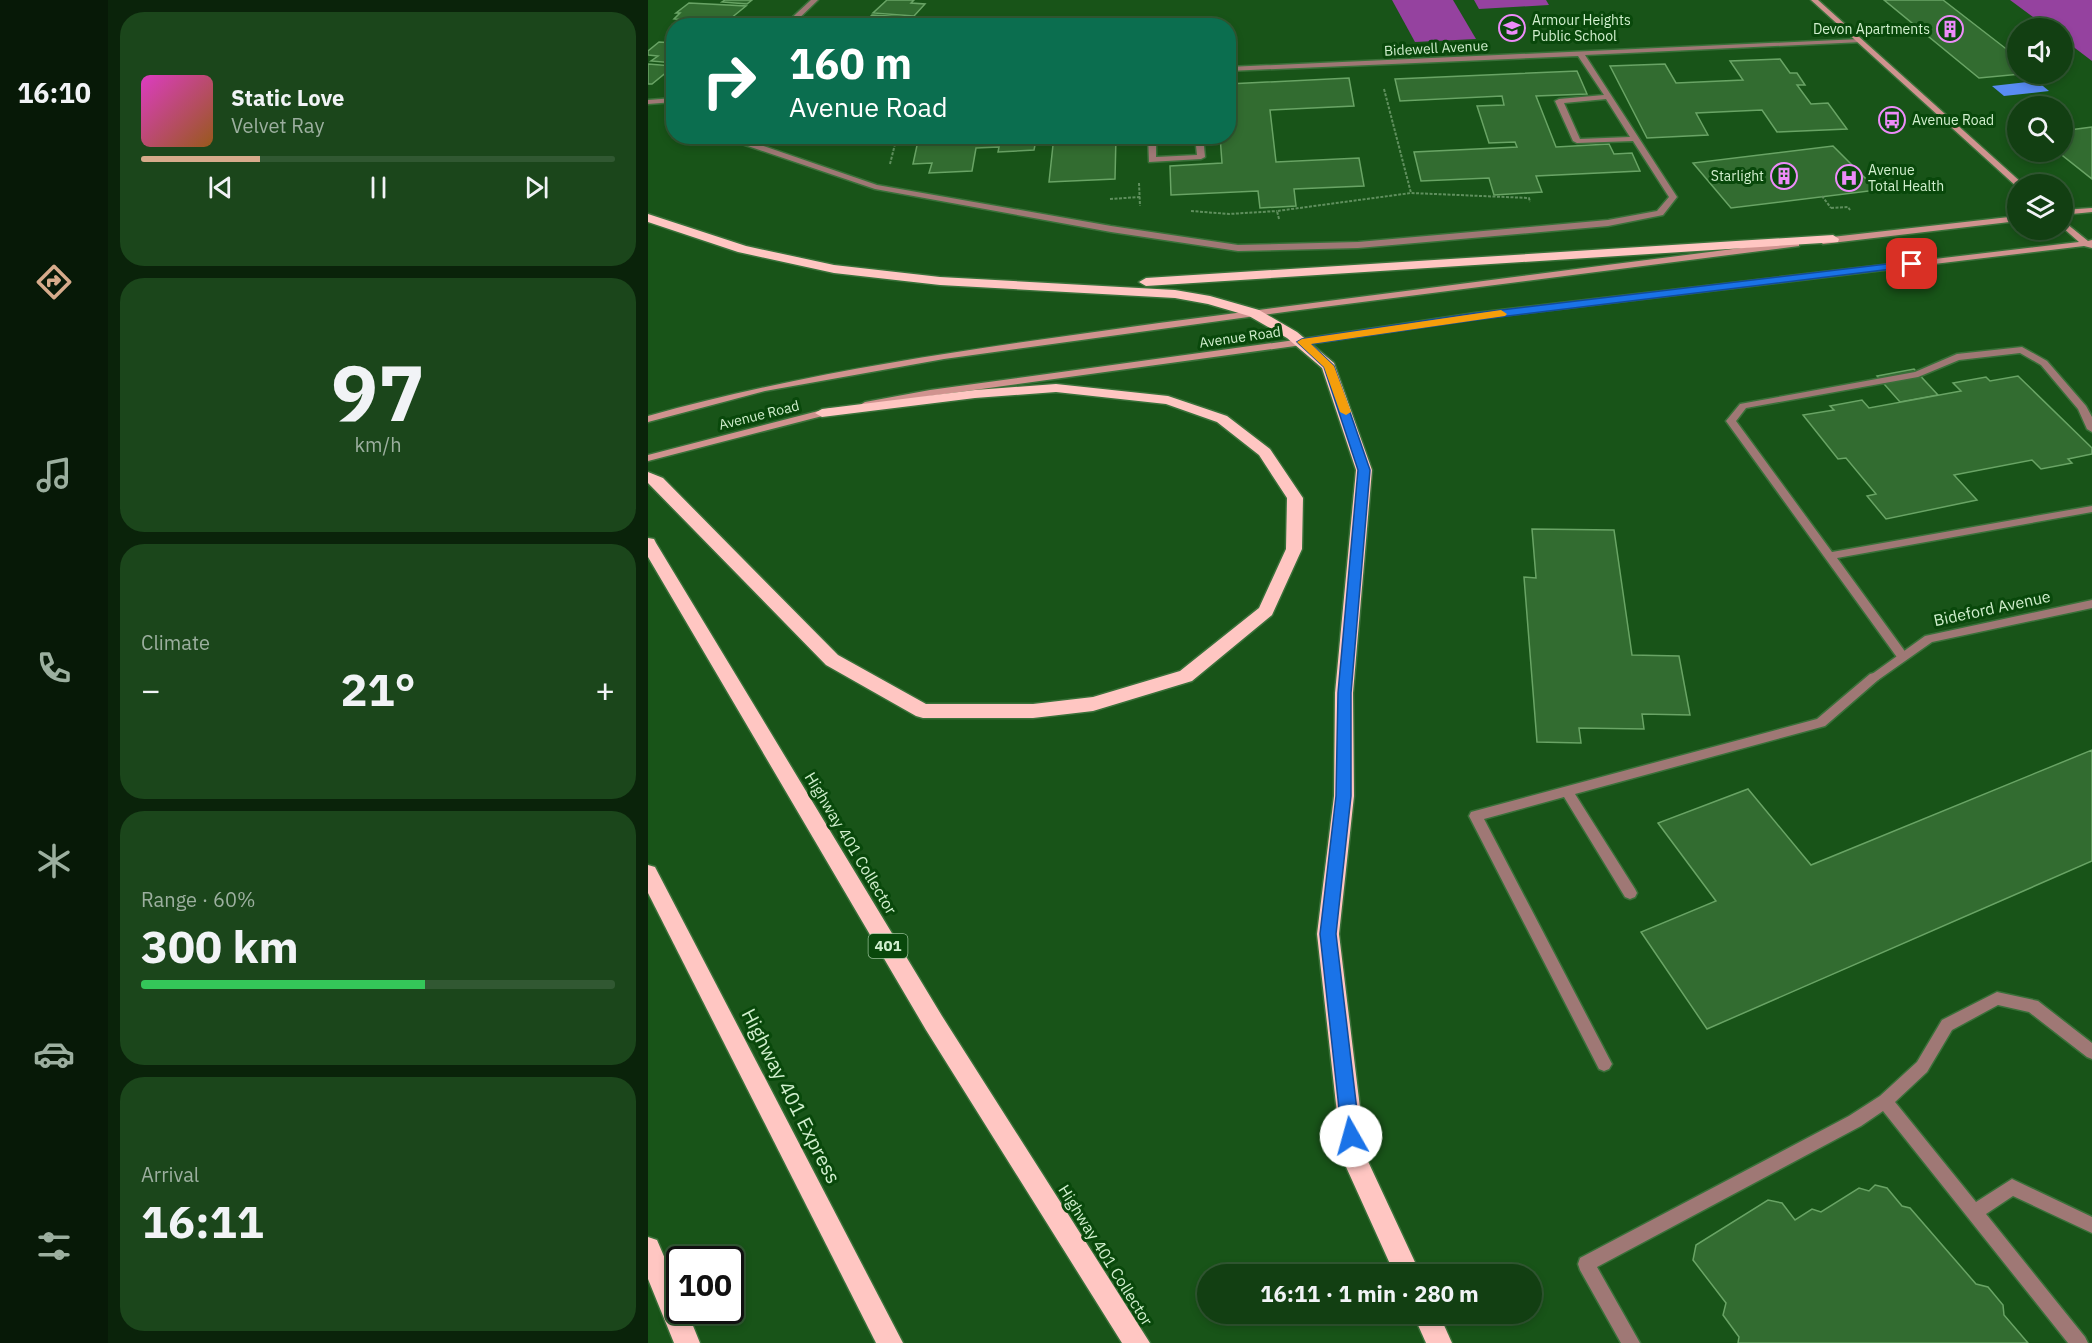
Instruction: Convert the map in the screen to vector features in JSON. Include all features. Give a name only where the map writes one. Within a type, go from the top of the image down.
[{"type":"highway","points":[[648,218],[743,249],[834,269],[940,281],[1175,294],[1210,300],[1254,313],[1302,342],[1329,366],[1364,470],[1344,693],[1344,796],[1328,934],[1354,1158],[1403,1264]]},
{"type":"highway","points":[[1062,287],[1833,239]]},
{"type":"highway","points":[[648,477],[657,481],[832,660],[923,711],[1033,711],[1093,704],[1186,676],[1266,611],[1294,549],[1295,498],[1265,452],[1222,419],[1168,400],[1056,388],[975,394],[822,413]]},
{"type":"highway","name":"Highway 401 Collector","points":[[648,543],[934,1023],[1137,1343]]},
{"type":"highway","name":"Highway 401 Express","points":[[648,873],[890,1343]]},
{"type":"highway","points":[[648,1249],[687,1343]]},
{"type":"highway","points":[[1430,1324],[1439,1343]]},
{"type":"main road","points":[[1814,0],[2008,174]]},
{"type":"main road","points":[[2073,212],[2092,210]]},
{"type":"main road","name":"Avenue Road","points":[[648,419],[703,402],[817,378],[956,353],[1833,239],[2007,219]]},
{"type":"main road","points":[[2073,231],[2090,245]]},
{"type":"main road","name":"Avenue Road","points":[[648,458],[822,413],[930,393],[1476,316],[2090,245]]},
{"type":"street","points":[[795,18],[815,0]]},
{"type":"street","name":"Bidewell Avenue","points":[[1236,69],[1860,41]]},
{"type":"street","points":[[751,144],[875,187],[1111,229],[1238,248],[1358,245],[1608,224],[1660,213],[1673,197],[1580,54]]},
{"type":"street","points":[[1609,97],[1559,100],[1577,141],[1636,139]]},
{"type":"street","points":[[648,102],[666,101]]},
{"type":"street","points":[[1152,144],[1152,160],[1201,157],[1200,144]]},
{"type":"street","points":[[1903,657],[1731,421],[1743,406],[1918,374],[1957,357],[2022,350],[2044,363],[2083,408],[2092,429]]},
{"type":"street","points":[[1829,556],[2092,508]]},
{"type":"street","name":"Bideford Avenue","points":[[1604,1064],[1476,816],[1821,723],[1874,677],[1929,639],[2092,604]]},
{"type":"street","points":[[1567,792],[1630,893]]},
{"type":"street","points":[[1631,1343],[1586,1264],[1855,1121],[1885,1101],[1922,1067],[1947,1025],[1997,999],[2033,1006],[2092,1052]]},
{"type":"street","points":[[1885,1101],[2079,1343]]},
{"type":"street","points":[[1974,1213],[2012,1187],[2092,1225]]},
{"type":"path","points":[[1383,87],[1411,193]]},
{"type":"path","points":[[1139,179],[1140,206],[1151,207]]},
{"type":"path","points":[[1184,210],[1229,214],[1411,193],[1529,198]]},
{"type":"path","points":[[1822,196],[1834,210]]},
{"type":"path","points":[[1107,199],[1140,197]]},
{"type":"path","points":[[1277,210],[1279,220]]},
{"type":"shaded area","points":[[1392,0],[1453,0],[1476,39],[1415,42]]},
{"type":"shaded area","points":[[1474,0],[1546,0],[1549,5],[1479,9]]},
{"type":"shaded area","points":[[2010,0],[2092,0],[2092,61],[2073,47],[2073,18],[2034,18]]},
{"type":"water","points":[[2041,84],[2049,91],[2004,96],[1992,86]]},
{"type":"building","points":[[752,0],[747,4],[722,2]]},
{"type":"building","points":[[887,0],[914,0],[911,3],[925,4],[914,16],[873,13]]},
{"type":"building","name":"Devon Apartments","points":[[1884,0],[1943,0],[2007,49],[2007,75],[1979,78]]},
{"type":"building","points":[[689,3],[746,6],[731,18],[675,18],[680,13],[676,13]]},
{"type":"building","points":[[872,15],[921,18],[869,18]]},
{"type":"building","points":[[659,42],[666,42],[666,62],[651,61],[658,56],[648,55],[648,51]]},
{"type":"building","points":[[1780,59],[1790,73],[1797,73],[1805,85],[1797,85],[1811,104],[1828,103],[1847,129],[1777,132],[1762,110],[1696,113],[1708,135],[1647,138],[1610,66],[1665,64],[1676,83],[1743,80],[1730,61]]},
{"type":"building","points":[[648,64],[666,65],[666,73],[652,84],[648,84]]},
{"type":"building","points":[[1577,71],[1587,94],[1536,96],[1556,147],[1609,144],[1614,154],[1632,153],[1640,171],[1536,176],[1542,192],[1494,195],[1489,178],[1421,181],[1414,152],[1517,147],[1515,142],[1489,143],[1477,106],[1504,105],[1502,96],[1400,101],[1395,79]]},
{"type":"building","points":[[1349,78],[1354,106],[1270,110],[1276,162],[1359,158],[1364,186],[1294,189],[1296,206],[1260,208],[1258,191],[1171,195],[1170,166],[1222,163],[1221,144],[1236,144],[1236,84]]},
{"type":"building","points":[[2092,127],[2092,179],[2071,162],[2073,162],[2073,130]]},
{"type":"building","points":[[917,144],[1116,144],[1115,179],[1049,182],[1053,145],[1035,145],[1034,150],[998,152],[999,147],[976,148],[972,171],[929,173],[932,163],[913,164]]},
{"type":"building","name":"Starlight","points":[[1833,146],[1877,190],[1731,208],[1693,163]]},
{"type":"building","points":[[1914,369],[1938,395],[1900,402],[1877,376]]},
{"type":"building","points":[[2018,376],[2092,448],[2092,454],[2068,459],[2072,463],[2041,469],[2032,460],[1954,475],[1977,500],[1886,519],[1867,496],[1876,494],[1846,458],[1838,459],[1803,415],[1834,410],[1830,406],[1862,400],[1869,408],[1961,391],[1953,383],[1986,377],[1990,381]]},
{"type":"building","points":[[1532,529],[1614,530],[1632,655],[1679,656],[1690,715],[1642,714],[1644,729],[1579,728],[1581,743],[1537,742],[1524,577],[1536,578]]},
{"type":"building","points":[[2092,750],[2092,861],[1707,1029],[1641,932],[1716,901],[1658,823],[1748,789],[1811,865]]},
{"type":"building","points":[[1875,1185],[1887,1188],[1902,1206],[1910,1208],[1976,1284],[1988,1287],[2003,1305],[2004,1315],[2028,1343],[1738,1343],[1739,1337],[1723,1315],[1726,1303],[1693,1260],[1696,1245],[1768,1200],[1782,1203],[1795,1220],[1812,1209],[1821,1212],[1859,1188],[1869,1191]]},
{"type":"slow traffic","points":[[1346,412],[1329,366],[1302,342],[1501,314]]},
{"type":"place","name":"Armour Heights Public School","points":[[1512,28]]},
{"type":"place","name":"Devon Apartments","points":[[1950,29]]},
{"type":"place","name":"Avenue Road","points":[[1892,120]]},
{"type":"place","name":"Starlight","points":[[1784,176]]},
{"type":"place","name":"Avenue Total Health","points":[[1849,178]]},
{"type":"route","points":[[1351,1136],[1328,934],[1344,796],[1344,693],[1364,470],[1338,387],[1329,366],[1302,342],[1476,316],[1912,264]]}]
